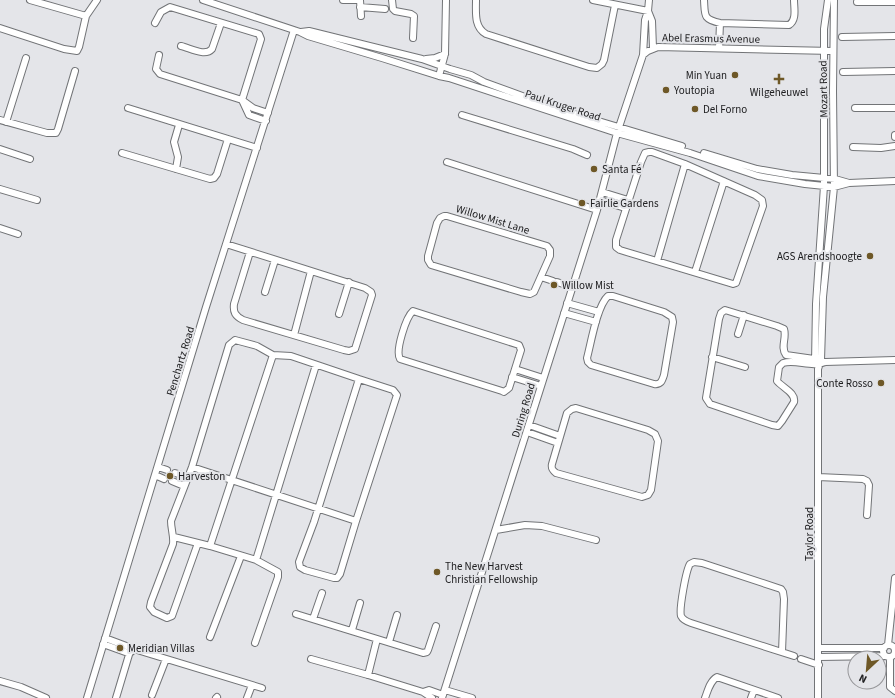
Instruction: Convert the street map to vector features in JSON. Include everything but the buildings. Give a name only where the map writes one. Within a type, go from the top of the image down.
[{"type":"street","points":[[30,0],[86,16]]},
{"type":"street","points":[[0,28],[64,49],[77,51],[86,16],[97,0]]},
{"type":"street","name":"Paul Kruger Road","points":[[203,0],[308,36],[618,130],[758,176],[834,187]]},
{"type":"street","points":[[343,0],[356,0]]},
{"type":"street","points":[[360,0],[361,16]]},
{"type":"street","points":[[392,0],[393,9],[395,11],[412,14],[414,16],[413,38]]},
{"type":"street","points":[[439,76],[445,54],[446,0]]},
{"type":"street","points":[[476,0],[478,27],[482,32],[589,67],[597,68],[604,60],[615,5]]},
{"type":"street","points":[[592,0],[648,12]]},
{"type":"street","points":[[618,130],[643,55],[645,20],[648,12],[649,0]]},
{"type":"street","points":[[704,0],[705,16],[707,19],[720,22],[789,25],[793,22],[794,18],[794,0]]},
{"type":"street","name":"Mozart Road","points":[[824,186],[823,51],[828,0]]},
{"type":"street","name":"Mozart Road","points":[[834,0],[834,187]]},
{"type":"street","points":[[857,2],[895,2]]},
{"type":"street","points":[[155,23],[161,12],[170,7],[257,33],[261,38],[242,100],[249,115],[266,120]]},
{"type":"street","points":[[360,7],[385,9]]},
{"type":"street","points":[[648,12],[652,21],[653,48]]},
{"type":"street","points":[[719,48],[720,22]]},
{"type":"street","points":[[181,46],[204,53],[209,52],[212,49],[221,23]]},
{"type":"street","name":"Paul Kruger Road","points":[[297,31],[309,31],[422,60],[471,75],[484,82],[618,130],[757,169],[792,175],[835,179],[849,183]]},
{"type":"street","name":"Penchartz Road","points":[[86,698],[226,244],[268,113],[297,31]]},
{"type":"street","points":[[842,37],[895,36]]},
{"type":"street","name":"Abel Erasmus Avenue","points":[[643,55],[653,48],[658,47],[833,51]]},
{"type":"street","points":[[422,60],[434,59],[445,54]]},
{"type":"street","points":[[159,55],[156,69],[160,74],[242,100],[250,107],[268,113]]},
{"type":"street","points":[[26,58],[3,121],[47,133],[56,133],[58,129],[75,71]]},
{"type":"street","points":[[843,72],[895,71]]},
{"type":"street","points":[[128,108],[257,148]]},
{"type":"street","points":[[855,108],[895,108]]},
{"type":"street","points":[[462,115],[584,152],[587,155]]},
{"type":"street","points":[[176,169],[178,157],[174,142],[179,125]]},
{"type":"street","name":"During Road","points":[[444,694],[597,210],[618,130]]},
{"type":"street","points":[[122,153],[210,179],[214,178],[217,174],[228,139]]},
{"type":"street","points":[[853,147],[895,146]]},
{"type":"street","points":[[0,149],[30,159]]},
{"type":"street","points":[[652,152],[685,164],[759,197],[763,203],[736,283],[733,284],[620,250],[616,247],[616,240],[625,208],[640,162],[645,153],[652,152]]},
{"type":"street","points":[[447,162],[597,210]]},
{"type":"street","points":[[657,260],[685,164]]},
{"type":"street","points":[[695,272],[724,181]]},
{"type":"street","points":[[834,187],[849,183],[895,181]]},
{"type":"street","name":"Taylor Road","points":[[819,363],[816,304],[824,186]]},
{"type":"street","name":"Taylor Road","points":[[818,698],[819,363],[823,297],[834,187]]},
{"type":"street","points":[[0,189],[37,200]]},
{"type":"street","points":[[602,192],[628,200]]},
{"type":"street","points":[[600,200],[625,208]]},
{"type":"street","name":"Willow Mist Lane","points":[[444,216],[447,216],[546,246],[551,252],[541,277],[534,292],[527,294],[431,265],[428,260],[428,256],[438,221],[444,216]]},
{"type":"street","points":[[0,228],[18,234]]},
{"type":"street","points":[[226,244],[349,282],[371,292],[372,295],[355,349],[349,351],[243,320],[234,313],[234,304],[250,252]]},
{"type":"street","points":[[264,292],[275,260]]},
{"type":"street","points":[[294,335],[311,271]]},
{"type":"street","points":[[541,277],[572,287]]},
{"type":"street","points":[[339,314],[349,282]]},
{"type":"street","points":[[610,296],[664,312],[672,317],[673,322],[664,375],[661,383],[654,384],[591,365],[587,358],[596,322],[605,299],[610,296]]},
{"type":"street","points":[[567,303],[599,312]]},
{"type":"street","points":[[819,363],[786,355],[783,349],[786,334],[784,329],[728,310],[723,311],[721,313],[712,357],[706,398],[710,404],[778,426],[794,402],[793,394],[777,381],[779,366],[785,362],[819,363],[895,360]]},
{"type":"street","points":[[413,311],[416,311],[516,344],[521,349],[512,377],[509,388],[504,392],[403,360],[398,356],[398,352],[409,316],[413,311]]},
{"type":"street","points":[[564,313],[596,322]]},
{"type":"street","points":[[738,334],[744,315]]},
{"type":"street","points":[[198,543],[173,614],[171,617],[167,618],[154,612],[151,609],[150,604],[171,552],[174,537],[171,521],[192,467],[230,344],[235,340],[248,343],[273,354],[286,355],[393,390],[397,395],[339,576],[334,578],[304,570],[300,567],[299,562],[318,508],[359,379]]},
{"type":"street","points":[[210,546],[233,480],[273,354]]},
{"type":"street","points":[[712,357],[745,367]]},
{"type":"street","points":[[256,560],[316,365]]},
{"type":"street","points":[[515,369],[543,378]]},
{"type":"street","points":[[512,377],[541,386]]},
{"type":"street","points":[[576,408],[653,432],[657,436],[658,441],[650,493],[646,497],[642,497],[556,473],[551,467],[558,442],[567,413],[576,408]]},
{"type":"street","points":[[529,425],[560,436]]},
{"type":"street","points":[[526,432],[558,442]]},
{"type":"street","points":[[158,467],[167,470]]},
{"type":"street","points":[[192,467],[356,521]]},
{"type":"street","points":[[175,473],[188,477]]},
{"type":"street","points":[[155,475],[164,479]]},
{"type":"street","points":[[818,477],[863,479],[867,481],[869,485],[867,515]]},
{"type":"street","points":[[172,481],[184,486]]},
{"type":"street","points":[[496,530],[524,525],[542,526],[596,540]]},
{"type":"street","points":[[174,537],[256,560],[279,573],[255,643]]},
{"type":"street","points":[[210,637],[241,556]]},
{"type":"street","points":[[782,652],[784,599],[781,589],[702,563],[694,562],[690,564],[687,571],[681,608],[681,616],[684,620],[794,656]]},
{"type":"street","points":[[891,655],[883,652],[886,646],[895,578]]},
{"type":"street","points":[[312,618],[322,593]]},
{"type":"street","points":[[352,630],[360,603]]},
{"type":"street","points":[[296,614],[424,653],[428,650],[436,626]]},
{"type":"street","points":[[388,642],[397,615]]},
{"type":"street","points":[[368,675],[377,639]]},
{"type":"street","points":[[104,641],[262,688]]},
{"type":"street","points":[[819,648],[886,646],[894,648],[891,655],[890,687],[895,691]]},
{"type":"street","points":[[116,698],[132,650]]},
{"type":"street","points":[[819,658],[891,655]]},
{"type":"street","points":[[152,695],[166,659]]},
{"type":"street","points":[[311,659],[422,692],[432,698]]},
{"type":"street","points":[[801,659],[819,665]]},
{"type":"street","points":[[706,698],[710,683],[717,677],[778,698]]},
{"type":"street","points":[[0,681],[21,687],[46,698]]},
{"type":"street","points":[[247,698],[252,684]]},
{"type":"street","points":[[422,692],[429,690],[472,698]]},
{"type":"street","points":[[751,698],[754,690]]},
{"type":"place","name":"Min Yuan","points":[[735,75]]},
{"type":"place","name":"Wilgeheuwel","points":[[779,79]]},
{"type":"place","name":"Youtopia","points":[[666,90]]},
{"type":"place","name":"Del Forno","points":[[695,109]]},
{"type":"place","name":"Santa Fé","points":[[594,169]]},
{"type":"place","name":"Fairlie Gardens","points":[[582,203]]},
{"type":"place","name":"AGS Arendshoogte","points":[[870,256]]},
{"type":"place","name":"Willow Mist","points":[[554,285]]},
{"type":"place","name":"Conte Rosso","points":[[881,383]]},
{"type":"place","name":"Harveston","points":[[170,476]]},
{"type":"place","name":"The New Harvest Christian Fellowship","points":[[437,572]]},
{"type":"place","name":"Meridian Villas","points":[[120,648]]}]
